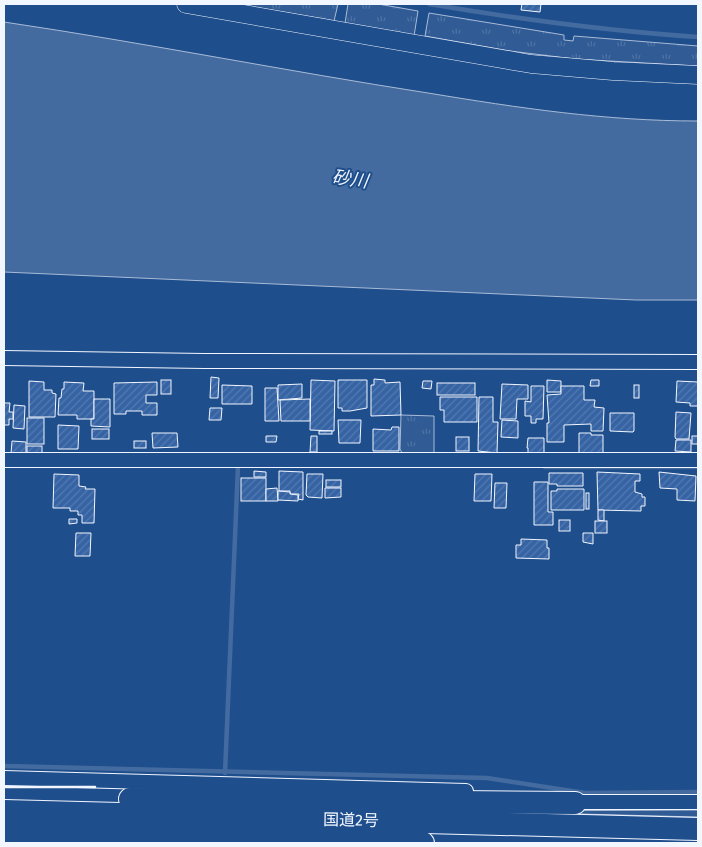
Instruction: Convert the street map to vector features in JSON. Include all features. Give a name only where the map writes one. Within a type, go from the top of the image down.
[{"type":"highway","points":[[4,800],[575,803]]},
{"type":"highway","name":"国道2号","points":[[4,811],[698,830]]},
{"type":"highway","points":[[4,833],[32,843]]},
{"type":"highway","name":"国道2号","points":[[4,833],[423,843]]},
{"type":"street","points":[[186,4],[531,64],[614,71],[698,75]]},
{"type":"street","points":[[4,358],[214,361],[698,362]]},
{"type":"street","points":[[4,460],[698,460]]},
{"type":"street","points":[[4,778],[485,792],[575,803],[698,802]]},
{"type":"green space","points":[[236,4],[338,4],[334,21]]},
{"type":"green space","points":[[348,4],[378,4],[418,11],[414,36],[345,23]]},
{"type":"green space","points":[[429,13],[564,35],[564,40],[573,41],[574,36],[698,46],[698,66],[575,59],[510,51],[425,36]]},
{"type":"green space","points":[[401,415],[434,416],[434,454],[402,453],[400,449]]},
{"type":"green space","points":[[698,810],[698,817],[499,812],[499,811]]},
{"type":"water","name":"砂川","points":[[4,22],[496,104],[630,119],[698,121],[698,300],[636,300],[4,272]]},
{"type":"building","points":[[522,4],[541,4],[540,12],[521,10]]},
{"type":"building","points":[[211,377],[219,378],[218,398],[210,398]]},
{"type":"building","points":[[374,379],[385,380],[385,383],[400,382],[401,415],[371,416],[371,385],[374,385]]},
{"type":"building","points":[[161,380],[171,380],[171,394],[161,394]]},
{"type":"building","points":[[311,380],[335,381],[334,431],[310,430]]},
{"type":"building","points":[[338,380],[367,380],[367,408],[342,411],[342,408],[338,408]]},
{"type":"building","points":[[547,380],[561,381],[561,392],[547,392]]},
{"type":"building","points":[[591,380],[599,380],[599,386],[590,386]]},
{"type":"building","points":[[29,381],[44,382],[44,390],[52,390],[52,393],[56,394],[55,417],[29,417]]},
{"type":"building","points":[[423,381],[432,381],[431,389],[422,388]]},
{"type":"building","points":[[677,381],[698,382],[698,406],[690,406],[690,403],[676,402]]},
{"type":"building","points":[[64,382],[84,383],[83,391],[94,391],[94,419],[77,419],[77,415],[58,415],[59,398],[61,398],[62,389],[64,389]]},
{"type":"building","points":[[157,382],[157,395],[146,395],[146,403],[157,403],[157,415],[142,415],[142,411],[126,411],[126,414],[114,414],[114,383]]},
{"type":"building","points":[[437,383],[475,383],[475,395],[437,395]]},
{"type":"building","points":[[302,384],[302,398],[278,400],[278,385]]},
{"type":"building","points":[[502,384],[528,385],[528,399],[517,399],[516,419],[500,419]]},
{"type":"building","points":[[222,385],[252,386],[252,404],[222,404]]},
{"type":"building","points":[[634,385],[639,385],[639,398],[634,398]]},
{"type":"building","points":[[531,386],[544,386],[543,419],[536,419],[536,423],[531,423],[531,416],[525,416],[525,401],[531,402]]},
{"type":"building","points":[[561,386],[584,386],[584,400],[595,400],[594,407],[604,408],[603,431],[591,431],[591,424],[564,425],[564,442],[547,442],[547,423],[549,423],[547,395],[561,394]]},
{"type":"building","points":[[265,388],[277,388],[279,421],[265,421]]},
{"type":"building","points":[[440,397],[477,397],[477,422],[444,422],[444,410],[440,410]]},
{"type":"building","points":[[479,397],[493,397],[493,422],[498,422],[497,453],[478,451]]},
{"type":"building","points":[[94,399],[110,399],[110,427],[91,426],[91,419],[94,419]]},
{"type":"building","points":[[310,399],[310,421],[281,421],[280,400]]},
{"type":"building","points":[[4,403],[10,403],[9,412],[13,412],[13,419],[9,419],[9,425],[4,425]]},
{"type":"building","points":[[14,405],[25,406],[24,429],[13,428]]},
{"type":"building","points":[[210,408],[222,408],[221,420],[209,420]]},
{"type":"building","points":[[676,412],[691,413],[689,439],[676,439],[675,437]]},
{"type":"building","points":[[610,413],[634,413],[634,431],[610,431]]},
{"type":"building","points":[[27,418],[44,418],[44,444],[27,444]]},
{"type":"building","points":[[338,420],[361,420],[360,443],[339,443]]},
{"type":"building","points":[[502,420],[518,421],[518,438],[501,437]]},
{"type":"building","points":[[58,425],[79,426],[78,449],[58,449]]},
{"type":"building","points":[[392,427],[399,427],[399,451],[373,451],[373,429],[391,430]]},
{"type":"building","points":[[92,429],[109,429],[109,439],[92,439]]},
{"type":"building","points":[[319,431],[332,431],[332,434],[319,434]]},
{"type":"building","points":[[152,433],[177,433],[178,447],[153,448]]},
{"type":"building","points":[[579,433],[603,435],[603,453],[579,453]]},
{"type":"building","points":[[266,436],[277,436],[276,442],[266,442]]},
{"type":"building","points":[[311,436],[317,436],[317,452],[310,452]]},
{"type":"building","points":[[692,436],[698,436],[698,444],[692,444]]},
{"type":"building","points":[[456,437],[469,437],[469,451],[456,451]]},
{"type":"building","points":[[528,438],[544,438],[544,453],[528,453]]},
{"type":"building","points":[[676,440],[691,440],[691,452],[675,451]]},
{"type":"building","points":[[12,441],[26,442],[26,454],[11,454]]},
{"type":"building","points":[[134,441],[146,441],[146,448],[134,448]]},
{"type":"building","points":[[27,446],[42,446],[42,453],[27,453]]},
{"type":"building","points":[[254,471],[266,472],[266,477],[254,477]]},
{"type":"building","points":[[279,471],[303,472],[303,500],[298,499],[299,494],[290,494],[290,491],[279,491]]},
{"type":"building","points":[[597,472],[640,474],[640,481],[635,481],[635,492],[645,497],[645,506],[641,506],[641,511],[598,510]]},
{"type":"building","points":[[659,472],[696,476],[695,501],[677,500],[677,489],[660,488]]},
{"type":"building","points":[[549,473],[583,473],[583,486],[557,486],[557,484],[549,484]]},
{"type":"building","points":[[54,474],[79,475],[79,486],[86,487],[85,489],[95,489],[94,523],[82,523],[82,515],[78,515],[78,511],[70,511],[70,508],[53,508]]},
{"type":"building","points":[[307,474],[323,474],[322,498],[308,497],[306,495]]},
{"type":"building","points":[[475,474],[492,474],[491,501],[474,501]]},
{"type":"building","points":[[241,478],[266,478],[266,501],[241,501]]},
{"type":"building","points":[[326,480],[341,480],[341,487],[326,487]]},
{"type":"building","points":[[534,482],[548,482],[548,512],[553,512],[553,525],[534,525]]},
{"type":"building","points":[[495,483],[507,483],[506,508],[494,508]]},
{"type":"building","points":[[277,488],[278,501],[266,501],[266,489]]},
{"type":"building","points":[[325,488],[341,488],[341,497],[325,498]]},
{"type":"building","points":[[557,489],[584,489],[584,510],[551,510],[551,491],[557,491]]},
{"type":"building","points":[[278,491],[298,495],[298,501],[278,500]]},
{"type":"building","points":[[586,493],[589,493],[589,509],[586,509]]},
{"type":"building","points":[[598,510],[604,510],[604,521],[598,520]]},
{"type":"building","points":[[69,519],[77,519],[77,523],[69,524]]},
{"type":"building","points":[[559,520],[570,520],[570,531],[559,531]]},
{"type":"building","points":[[595,521],[607,521],[607,533],[595,533]]},
{"type":"building","points":[[76,533],[91,533],[90,556],[75,556]]},
{"type":"building","points":[[583,533],[593,533],[593,544],[583,542]]},
{"type":"building","points":[[521,539],[547,540],[549,559],[516,558],[516,545],[521,545]]},
{"type":"waterway","points":[[429,4],[563,24],[698,37]]},
{"type":"waterway","points":[[225,773],[238,466]]},
{"type":"waterway","points":[[545,467],[698,467]]},
{"type":"waterway","points":[[4,766],[487,778],[585,793],[698,792]]},
{"type":"wall","points":[[4,787],[95,787]]}]
